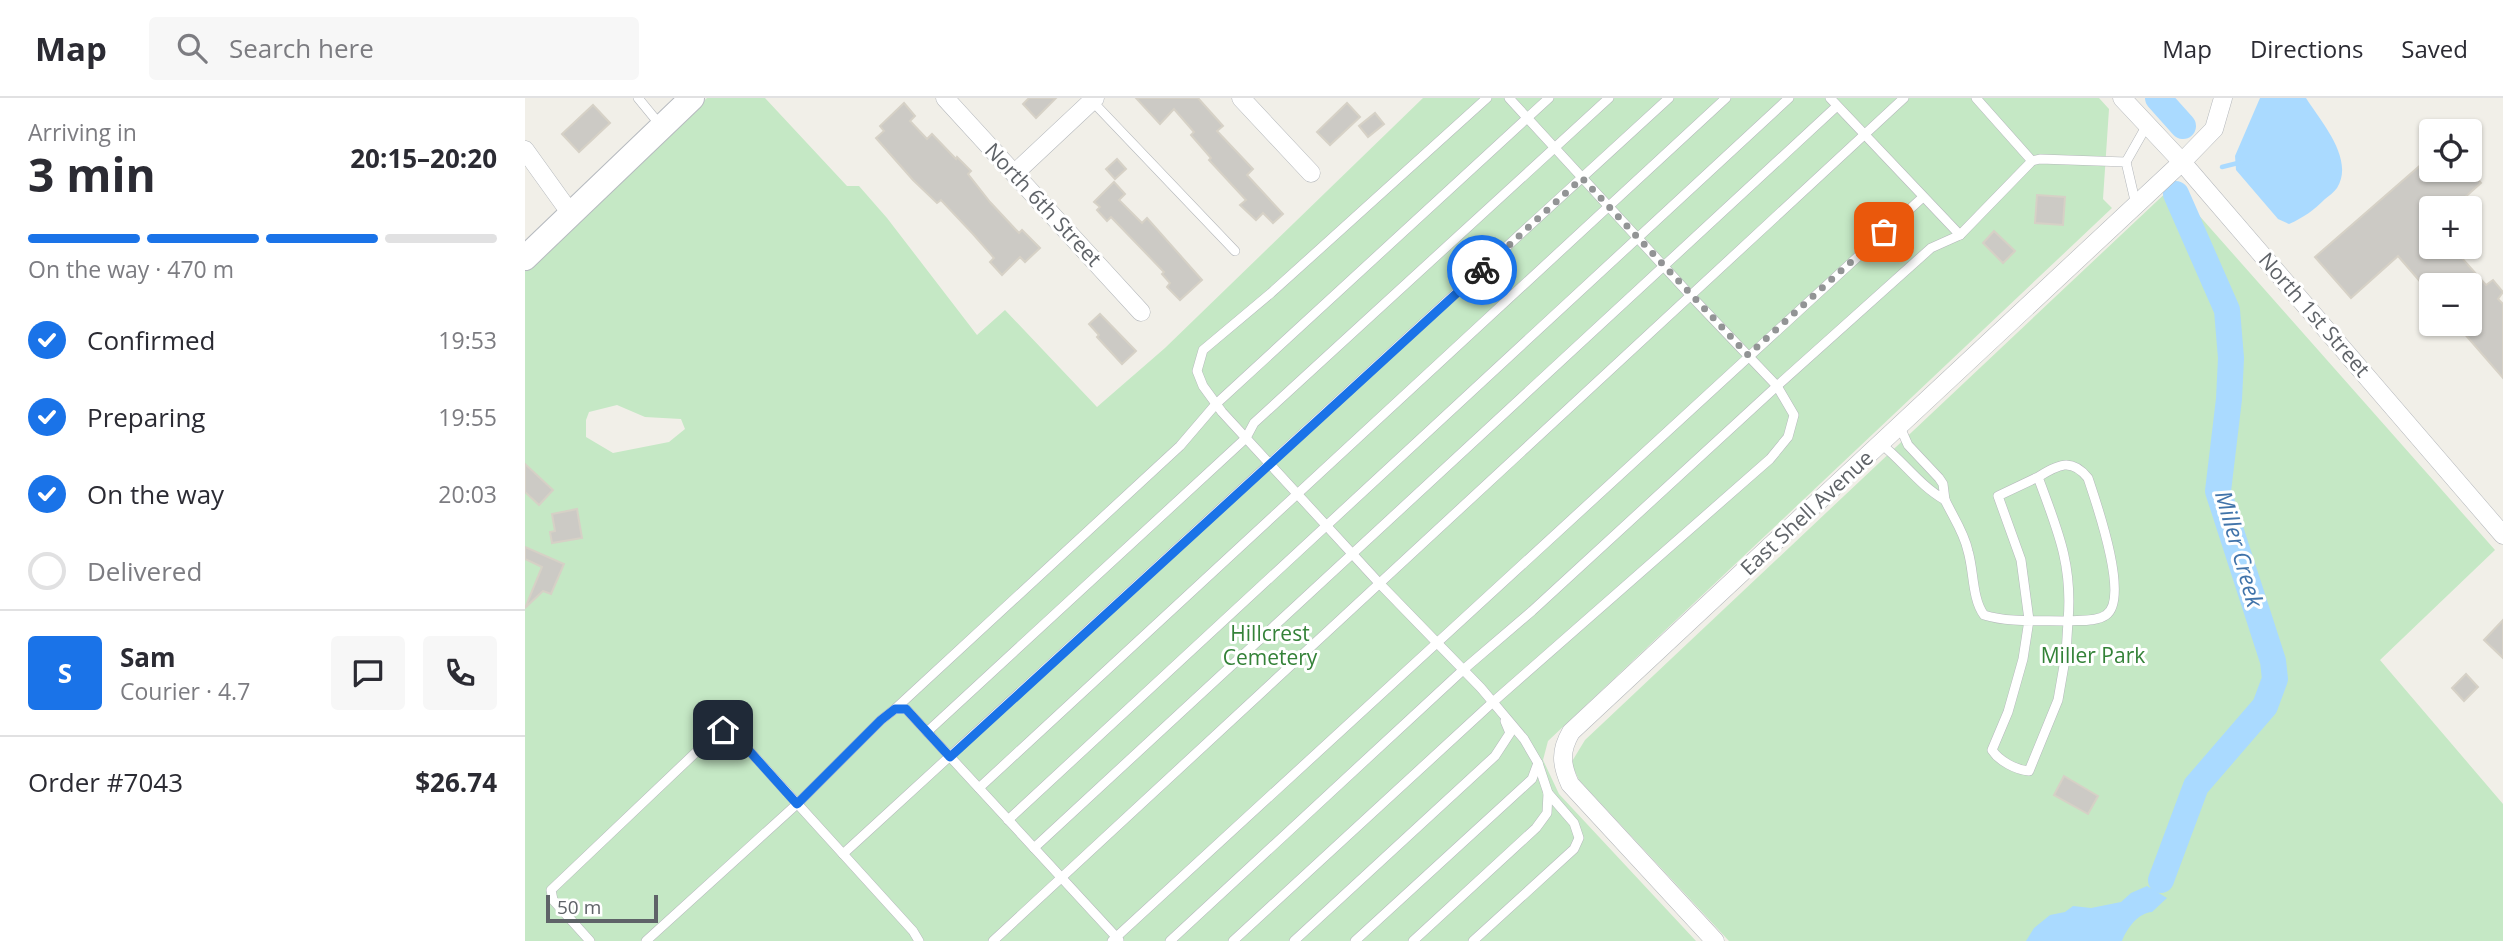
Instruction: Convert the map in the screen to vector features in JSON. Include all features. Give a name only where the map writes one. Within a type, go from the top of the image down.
[{"type":"street","points":[[525,258],[692,98]]},
{"type":"street","name":"North 6th Street","points":[[945,98],[1141,312]]},
{"type":"street","points":[[1241,98],[1311,173]]},
{"type":"street","name":"North 1st Street","points":[[2122,98],[2182,162],[2503,535]]},
{"type":"street","name":"East Shell Avenue","points":[[1715,941],[1570,784],[1563,767],[1562,747],[1570,732],[2182,162],[2214,129],[2224,98]]},
{"type":"street","points":[[1015,173],[1094,99]]},
{"type":"street","points":[[525,150],[571,214]]},
{"type":"lane","points":[[638,98],[662,127]]},
{"type":"lane","points":[[1413,941],[1536,828],[1547,813],[1548,793],[1538,763],[1524,739],[1502,712],[1352,554],[1216,404],[1203,386],[1197,371],[1203,350],[1271,293],[1487,98]]},
{"type":"lane","points":[[1233,941],[1493,702],[1770,459],[1788,438],[1794,415],[1777,386],[1509,98]]},
{"type":"lane","points":[[646,941],[797,804],[881,720],[1180,446],[1216,404],[1549,98]]},
{"type":"lane","points":[[927,732],[1246,438],[1254,423],[1609,98]]},
{"type":"lane","points":[[843,854],[1669,98]]},
{"type":"lane","points":[[979,788],[1726,98]]},
{"type":"lane","points":[[1008,820],[1789,98]]},
{"type":"lane","points":[[1830,98],[1960,235]]},
{"type":"lane","points":[[993,941],[1904,98]]},
{"type":"lane","points":[[1976,98],[2032,161]]},
{"type":"lane","points":[[1094,99],[1235,251]]},
{"type":"lane","points":[[1034,848],[1837,106]]},
{"type":"lane","points":[[2136,205],[2126,162],[2147,125]]},
{"type":"lane","points":[[1170,941],[1463,670],[1532,611],[1931,248],[1960,235],[2032,161],[2126,162]]},
{"type":"lane","points":[[895,709],[906,709],[1116,940],[1748,355],[1923,197]]},
{"type":"lane","points":[[1900,427],[1908,445],[1943,484],[1945,500],[1960,527],[1968,549],[1981,611],[1991,618],[2029,620],[2068,621],[2104,617],[2111,610],[2115,601],[2115,589],[2109,549],[2088,478],[2073,465],[2062,464],[1998,496],[2021,560],[2029,620],[2024,659],[2008,712],[1992,750],[1996,756],[2020,770],[2029,771],[2058,700],[2066,654],[2068,621],[2071,591],[2063,544],[2038,477]]},
{"type":"lane","points":[[1881,444],[1925,487],[1945,500]]},
{"type":"lane","points":[[1294,941],[1495,756],[1510,733],[1502,712]]},
{"type":"lane","points":[[590,941],[553,900],[551,890],[712,737],[723,730],[735,735],[913,931],[919,941]]},
{"type":"lane","points":[[1355,941],[1532,779],[1538,763]]},
{"type":"lane","points":[[1473,941],[1574,849],[1579,838],[1574,823],[1548,793]]},
{"type":"green space","name":"Hillcrest Cemetery","points":[[707,98],[765,98],[847,186],[859,186],[977,335],[1005,310],[1097,407],[1165,348],[1423,98],[2099,98],[2109,109],[2103,199],[2112,208],[1548,741],[1543,760],[1559,794],[1696,941],[525,941],[525,270]],"holes":[[[617,405],[645,417],[681,419],[685,429],[669,442],[613,453],[586,437],[589,412]]]},
{"type":"green space","name":"Miller Park","points":[[2173,186],[2495,550],[2380,660],[2503,804],[2503,941],[1729,941],[1579,780],[1571,763],[1585,740]]},
{"type":"water","points":[[2260,98],[2306,98],[2334,141],[2342,165],[2336,189],[2317,207],[2289,224],[2278,219],[2236,170],[2235,156]]},
{"type":"water","points":[[2147,886],[2167,898],[2152,912],[2142,915],[2134,922],[2122,941],[2026,941],[2034,928],[2050,915],[2065,912],[2073,906],[2091,908],[2121,902],[2131,893]]},
{"type":"building","points":[[1029,98],[1056,98],[1036,118],[1023,104]]},
{"type":"building","points":[[1136,98],[1198,98],[1223,126],[1217,131],[1253,169],[1247,175],[1283,214],[1273,223],[1263,213],[1256,220],[1240,205],[1246,200],[1209,160],[1211,158],[1191,135],[1194,132],[1174,109],[1160,124]]},
{"type":"building","points":[[904,103],[915,116],[910,121],[927,139],[932,134],[956,159],[957,157],[971,171],[968,174],[990,202],[1019,233],[1022,230],[1040,248],[1025,262],[1020,257],[1002,275],[990,262],[994,258],[973,234],[941,200],[937,203],[913,180],[876,138],[884,131],[880,126]]},
{"type":"building","points":[[1347,103],[1360,117],[1330,145],[1317,132]]},
{"type":"building","points":[[593,105],[610,123],[579,152],[562,134]]},
{"type":"building","points":[[1375,113],[1384,124],[1368,137],[1359,126]]},
{"type":"building","points":[[1117,159],[1126,169],[1115,179],[1106,169]]},
{"type":"building","points":[[2419,166],[2419,182],[2481,183],[2466,196],[2419,196],[2419,259],[2463,259],[2475,273],[2419,273],[2419,280],[2398,256],[2351,298],[2315,257]]},
{"type":"building","points":[[1114,182],[1125,194],[1119,200],[1142,223],[1147,218],[1202,280],[1180,300],[1167,287],[1170,283],[1162,274],[1164,272],[1111,217],[1107,221],[1097,210],[1100,207],[1094,202]]},
{"type":"building","points":[[2037,195],[2065,197],[2063,225],[2035,223]]},
{"type":"building","points":[[1994,231],[2015,251],[2003,263],[1983,243]]},
{"type":"building","points":[[2493,280],[2503,292],[2498,299],[2503,304],[2503,378],[2466,336],[2482,336],[2482,281],[2486,285]]},
{"type":"building","points":[[1100,314],[1136,351],[1122,364],[1097,337],[1099,335],[1089,324]]},
{"type":"building","points":[[525,464],[553,490],[539,505],[525,492]]},
{"type":"building","points":[[577,509],[582,538],[552,543],[550,532],[555,531],[552,514]]},
{"type":"building","points":[[525,547],[564,564],[551,594],[543,591],[525,608],[542,567],[525,559]]},
{"type":"building","points":[[2503,620],[2503,658],[2484,640]]},
{"type":"building","points":[[2466,674],[2478,687],[2464,701],[2452,688]]},
{"type":"building","points":[[2064,776],[2098,796],[2088,814],[2054,795]]},
{"type":"waterway","name":"Miller Creek","points":[[2158,98],[2183,126]]},
{"type":"waterway","points":[[2222,167],[2242,162]]},
{"type":"waterway","name":"Miller Creek","points":[[2161,880],[2196,786],[2265,706],[2275,679],[2273,661],[2218,491],[2229,399],[2231,358],[2227,310],[2176,194]]},
{"type":"way so far","points":[[1482,270],[1582,178],[1748,355],[1884,232]]},
{"type":"route","points":[[723,730],[735,735],[797,804],[895,709],[906,709],[950,757],[1482,270]]}]
